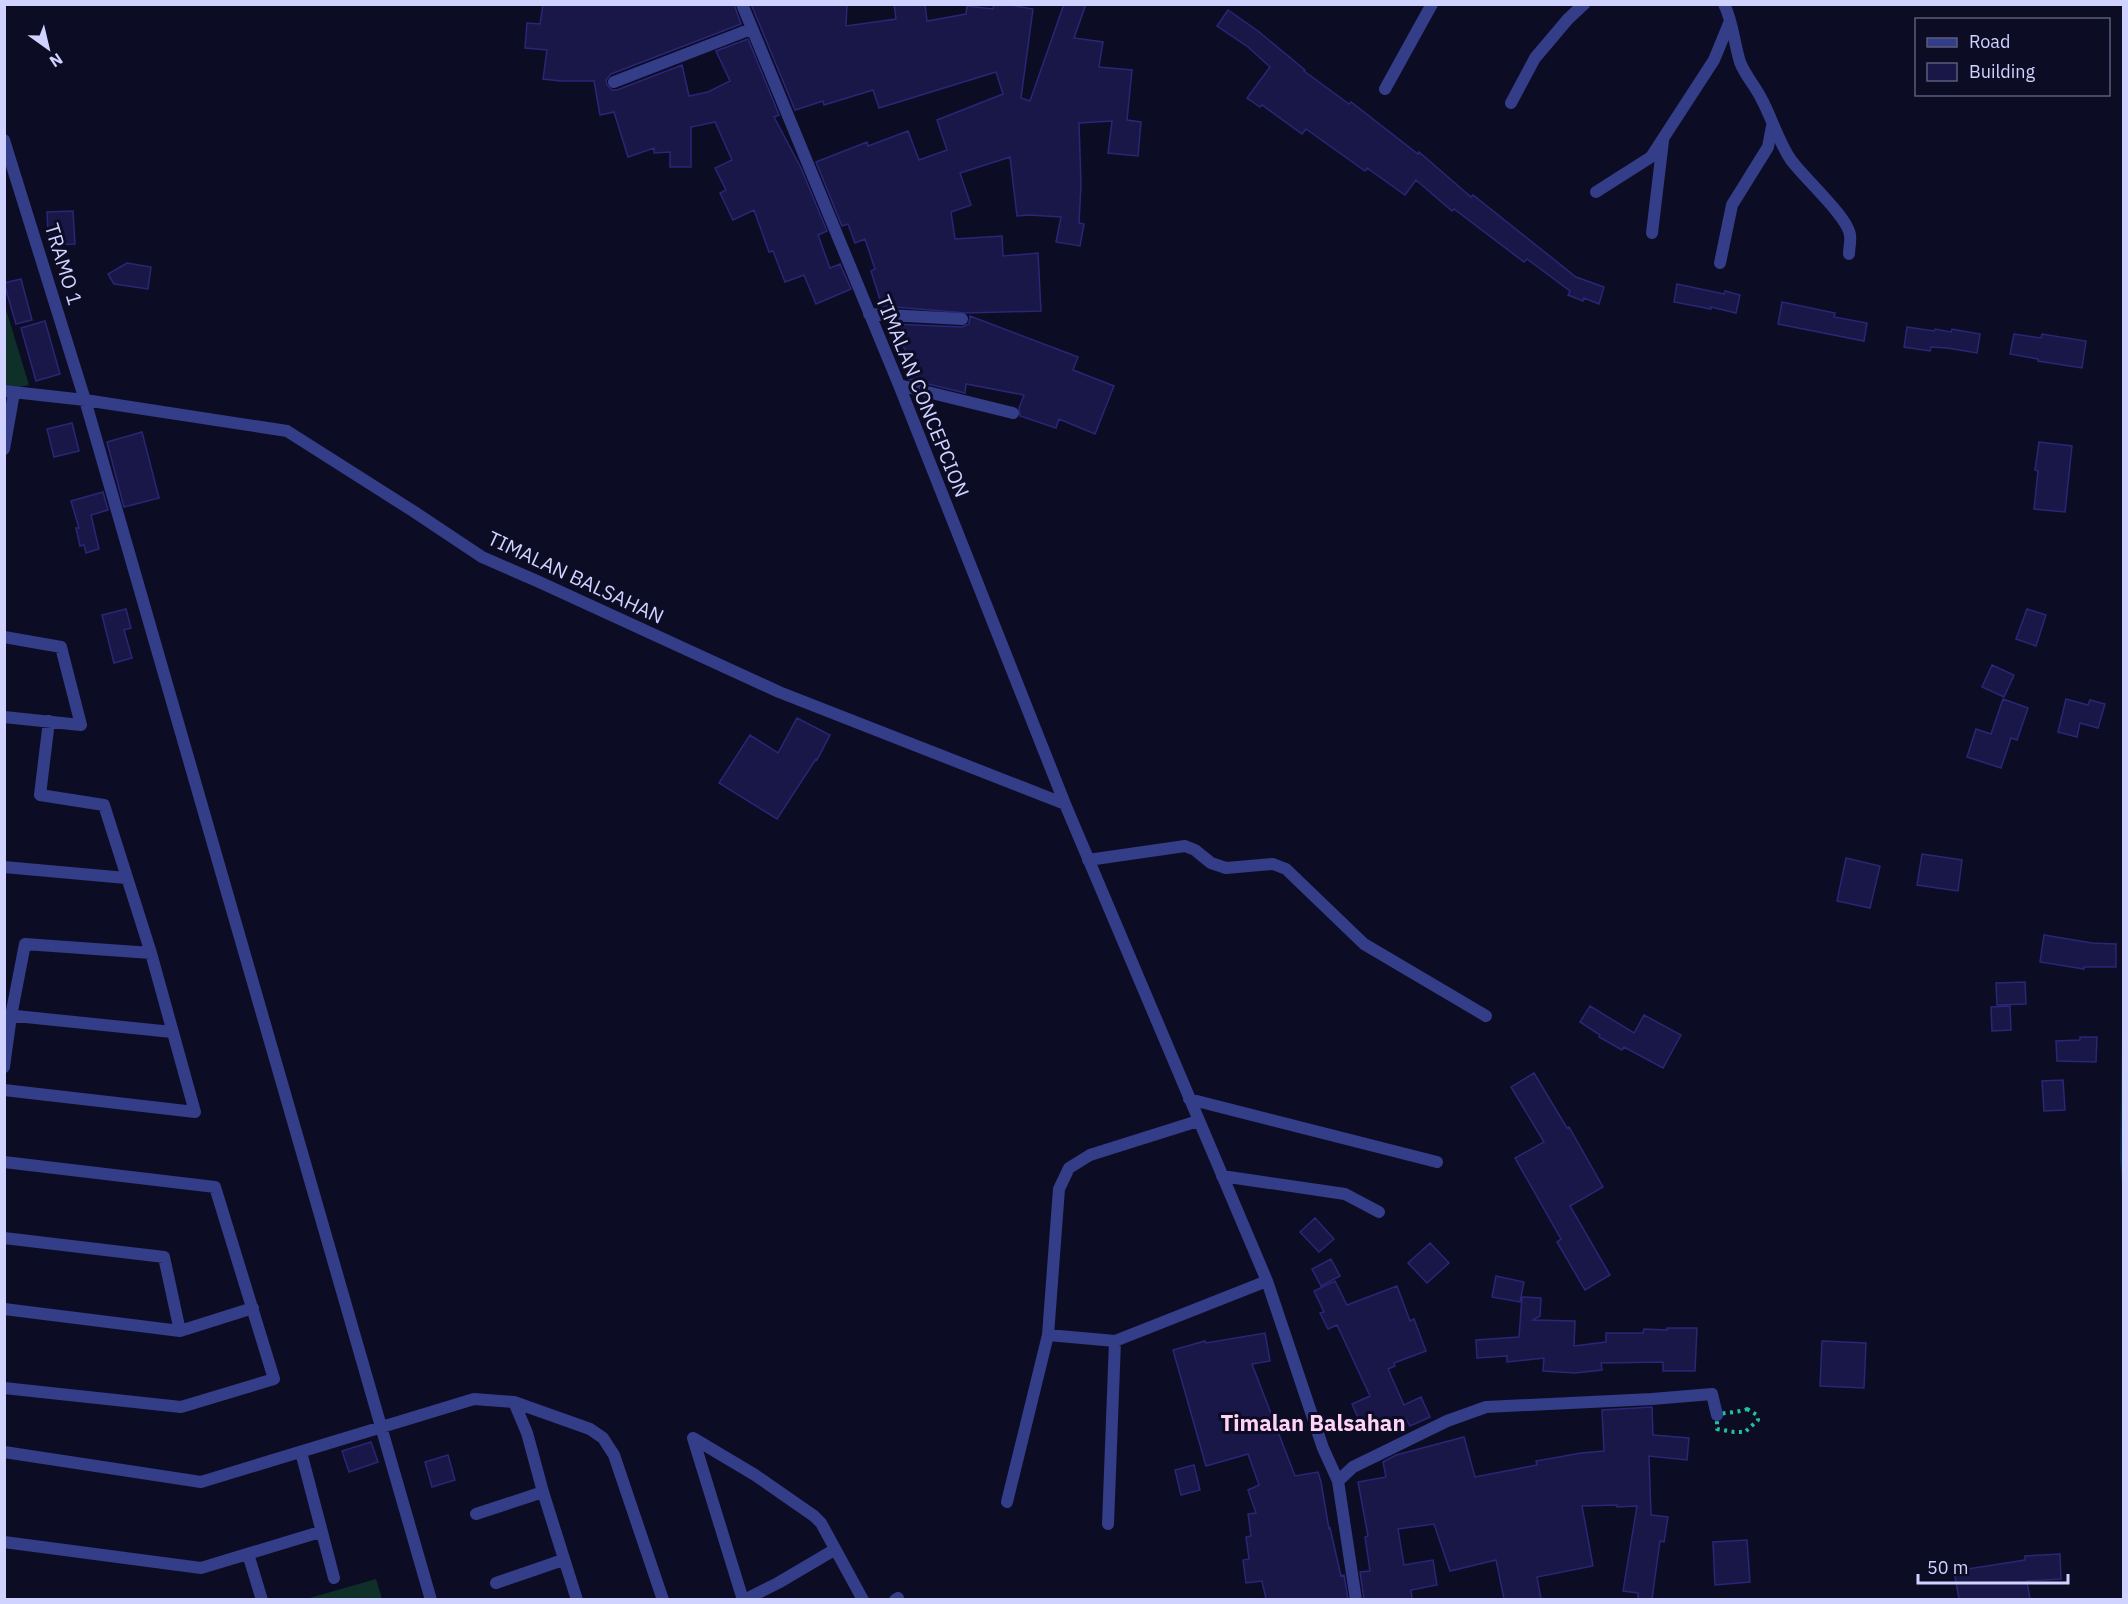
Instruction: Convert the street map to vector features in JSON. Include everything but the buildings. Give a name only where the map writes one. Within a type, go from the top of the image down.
[{"type":"street","name":"TIMALAN CONCEPCION","points":[[742,4],[899,385],[1088,861],[1267,1281],[1323,1448],[1338,1481],[1356,1599]]},
{"type":"street","points":[[1385,89],[1432,4]]},
{"type":"street","points":[[1511,103],[1535,58],[1584,4]]},
{"type":"street","points":[[1724,4],[1743,69],[1753,82],[1773,122],[1777,136],[1792,161],[1845,219],[1851,235],[1849,254]]},
{"type":"street","points":[[1596,192],[1651,157],[1714,60],[1730,21]]},
{"type":"street","points":[[614,82],[751,29]]},
{"type":"street","points":[[1720,262],[1732,205],[1768,147],[1773,122]]},
{"type":"street","name":"TRAMO 1","points":[[4,140],[86,400],[431,1599]]},
{"type":"street","points":[[1652,233],[1663,140]]},
{"type":"street","points":[[869,314],[962,319]]},
{"type":"street","points":[[899,385],[1013,413]]},
{"type":"street","points":[[4,449],[9,392]]},
{"type":"street","name":"TIMALAN BALSAHAN","points":[[9,392],[86,400],[287,431],[482,557],[779,692],[1065,804]]},
{"type":"street","points":[[4,637],[61,647],[81,725],[4,717]]},
{"type":"street","points":[[4,1090],[195,1112],[151,953],[104,805],[40,795],[49,721]]},
{"type":"street","points":[[1088,861],[1185,846],[1195,850],[1211,863],[1226,868],[1273,864],[1286,869],[1364,944],[1486,1016]]},
{"type":"street","points":[[4,867],[126,878]]},
{"type":"street","points":[[4,1068],[8,1016],[25,944],[151,953]]},
{"type":"street","points":[[8,1016],[172,1032]]},
{"type":"street","points":[[1189,1099],[1437,1162]]},
{"type":"street","points":[[1007,1502],[1047,1335],[1059,1189],[1069,1168],[1090,1155],[1198,1121]]},
{"type":"street","points":[[4,1162],[215,1187],[274,1379],[181,1407],[4,1388]]},
{"type":"street","points":[[1222,1176],[1345,1194],[1379,1212]]},
{"type":"street","points":[[4,1238],[164,1257],[180,1331]]},
{"type":"street","points":[[1047,1335],[1115,1341],[1267,1281]]},
{"type":"street","points":[[4,1309],[180,1331],[253,1308]]},
{"type":"street","points":[[1108,1524],[1115,1341]]},
{"type":"street","points":[[1338,1481],[1353,1467],[1448,1421],[1486,1407],[1712,1394],[1716,1415]]},
{"type":"street","points":[[4,1452],[201,1482],[474,1399],[514,1402],[590,1429],[603,1438],[614,1455],[663,1599]]},
{"type":"street","points":[[514,1402],[527,1433],[563,1560],[577,1599]]},
{"type":"street","points":[[834,1550],[778,1583],[743,1599],[693,1438],[755,1475],[814,1516],[821,1523],[863,1599]]},
{"type":"street","points":[[301,1452],[320,1532],[334,1578]]},
{"type":"street","points":[[476,1514],[543,1492]]},
{"type":"street","points":[[4,1542],[201,1568],[320,1532]]},
{"type":"street","points":[[248,1554],[262,1599]]},
{"type":"street","points":[[496,1583],[563,1560]]},
{"type":"path","points":[[1747,1409],[1757,1415],[1758,1420],[1746,1431],[1734,1432],[1717,1429],[1716,1415],[1719,1413],[1732,1414],[1747,1409]]},
{"type":"green space","points":[[4,303],[29,385],[13,388],[5,386]]},
{"type":"green space","points":[[376,1579],[382,1599],[306,1599]]},
{"type":"water","points":[[2123,961],[2124,1200],[2120,1159]]},
{"type":"district","name":"Timalan Balsahan","points":[[1313,1422]]}]
